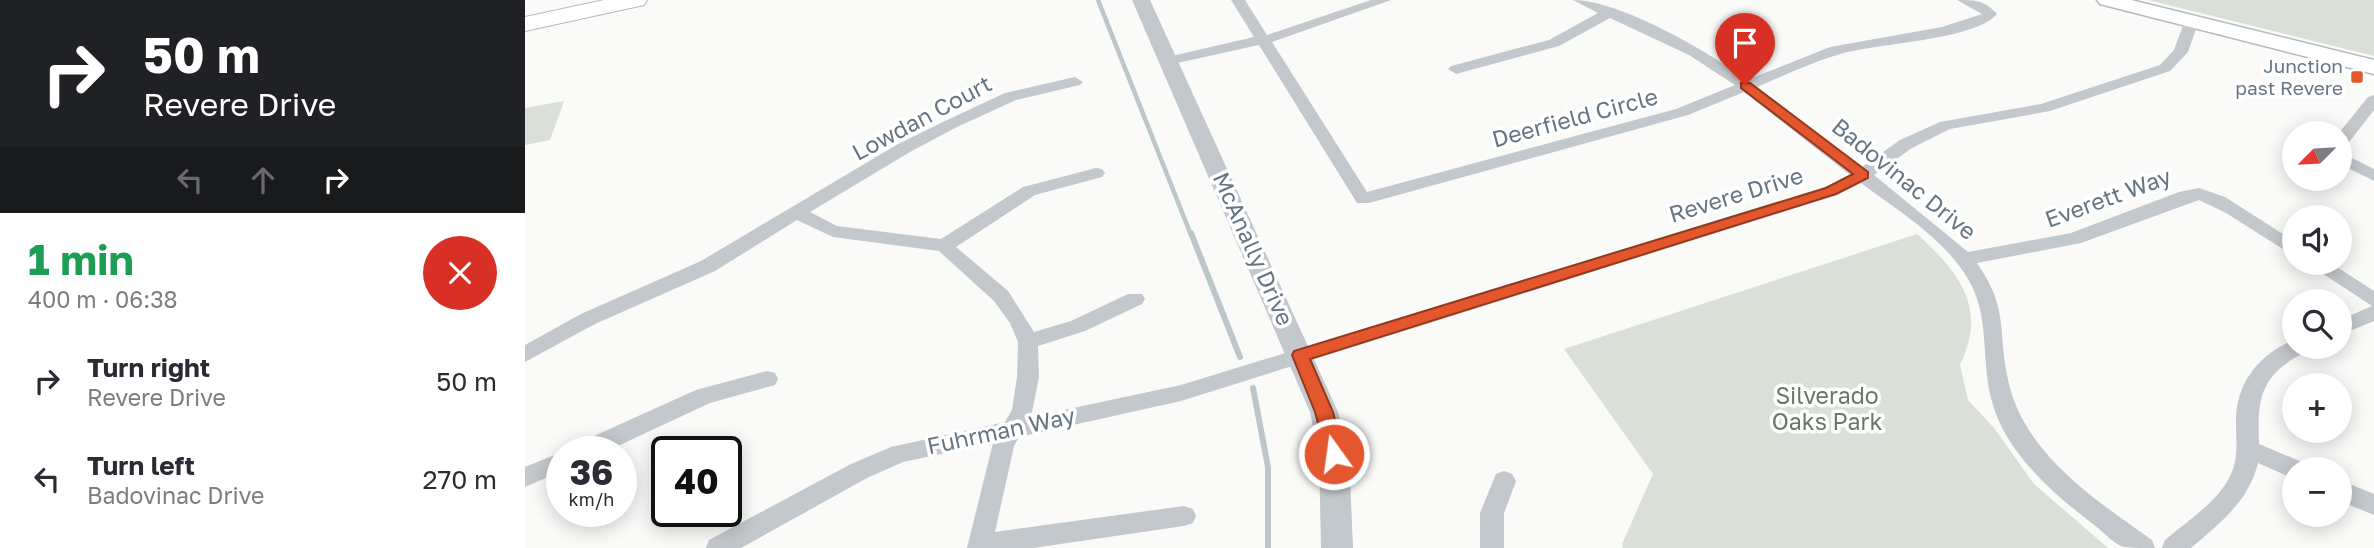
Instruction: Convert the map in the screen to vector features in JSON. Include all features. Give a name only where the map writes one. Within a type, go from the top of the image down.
[{"type":"main road","points":[[525,24],[636,0]]},
{"type":"main road","points":[[2107,0],[2374,67]]},
{"type":"street","name":"McAnally Drive","points":[[1141,0],[1324,412],[1334,454],[1337,548]]},
{"type":"street","name":"Deerfield Circle","points":[[1238,0],[1363,199],[1682,112],[1835,50],[1944,31],[1984,19],[1990,14],[1982,7],[1964,0]]},
{"type":"street","points":[[1168,61],[1262,41],[1384,0]]},
{"type":"street","name":"Badovinac Drive","points":[[1580,0],[1684,47],[1745,85],[1863,175],[1965,259],[1977,277],[1994,317],[1996,374],[2014,424],[2031,450],[2053,475],[2087,506],[2143,548]]},
{"type":"street","points":[[1456,69],[1554,43],[1609,13]]},
{"type":"street","name":"Revere Drive","points":[[1300,355],[1831,191],[1863,175],[1906,144],[1946,125],[2044,108],[2165,68],[2181,52],[2191,23]]},
{"type":"street","name":"Lowdan Court","points":[[797,213],[904,148],[951,124],[1011,96],[1076,82]]},
{"type":"street","points":[[2352,127],[2374,100]]},
{"type":"street","points":[[2352,164],[2374,176]]},
{"type":"street","points":[[944,246],[1029,191],[1096,173]]},
{"type":"street","name":"Everett Way","points":[[1965,259],[2074,240],[2173,203],[2186,195],[2202,194],[2225,204],[2282,242]]},
{"type":"street","points":[[525,354],[579,324],[708,267],[797,213],[833,231],[944,246],[1001,296],[1020,321],[1028,342],[1028,377],[1023,411],[1003,446],[979,547],[1184,516]]},
{"type":"street","points":[[2335,275],[2374,300]]},
{"type":"street","points":[[1028,342],[1078,326],[1135,299]]},
{"type":"street","points":[[2352,323],[2374,313]]},
{"type":"street","name":"Fuhrman Way","points":[[718,548],[882,461],[929,446],[1181,393],[1300,355]]},
{"type":"street","points":[[2174,548],[2235,489],[2249,449],[2247,416],[2250,395],[2258,377],[2270,362],[2282,355]]},
{"type":"street","points":[[617,436],[704,396],[768,379]]},
{"type":"street","points":[[2249,449],[2282,464]]},
{"type":"street","points":[[525,477],[546,468]]},
{"type":"street","points":[[1492,548],[1490,531],[1493,501],[1504,481]]},
{"type":"street","points":[[2352,495],[2374,505]]},
{"type":"green space","points":[[2148,0],[2374,0],[2374,56]]},
{"type":"green space","points":[[564,101],[550,140],[525,145],[525,108]]},
{"type":"green space","name":"Silverado Oaks Park","points":[[1917,234],[1945,262],[1965,292],[1971,326],[1968,345],[1960,365],[1968,400],[1994,428],[2034,484],[2108,548],[1623,548],[1622,544],[1653,474],[1564,349]]},
{"type":"waterway","points":[[1098,0],[1191,235]]},
{"type":"waterway","points":[[1191,233],[1240,357]]},
{"type":"waterway","points":[[1253,388],[1268,467],[1268,548]]},
{"type":"place","name":"Junction past Revere","points":[[2357,77]]},
{"type":"route","points":[[1334,454],[1324,412],[1300,355],[1831,191],[1863,175],[1745,85]]}]
